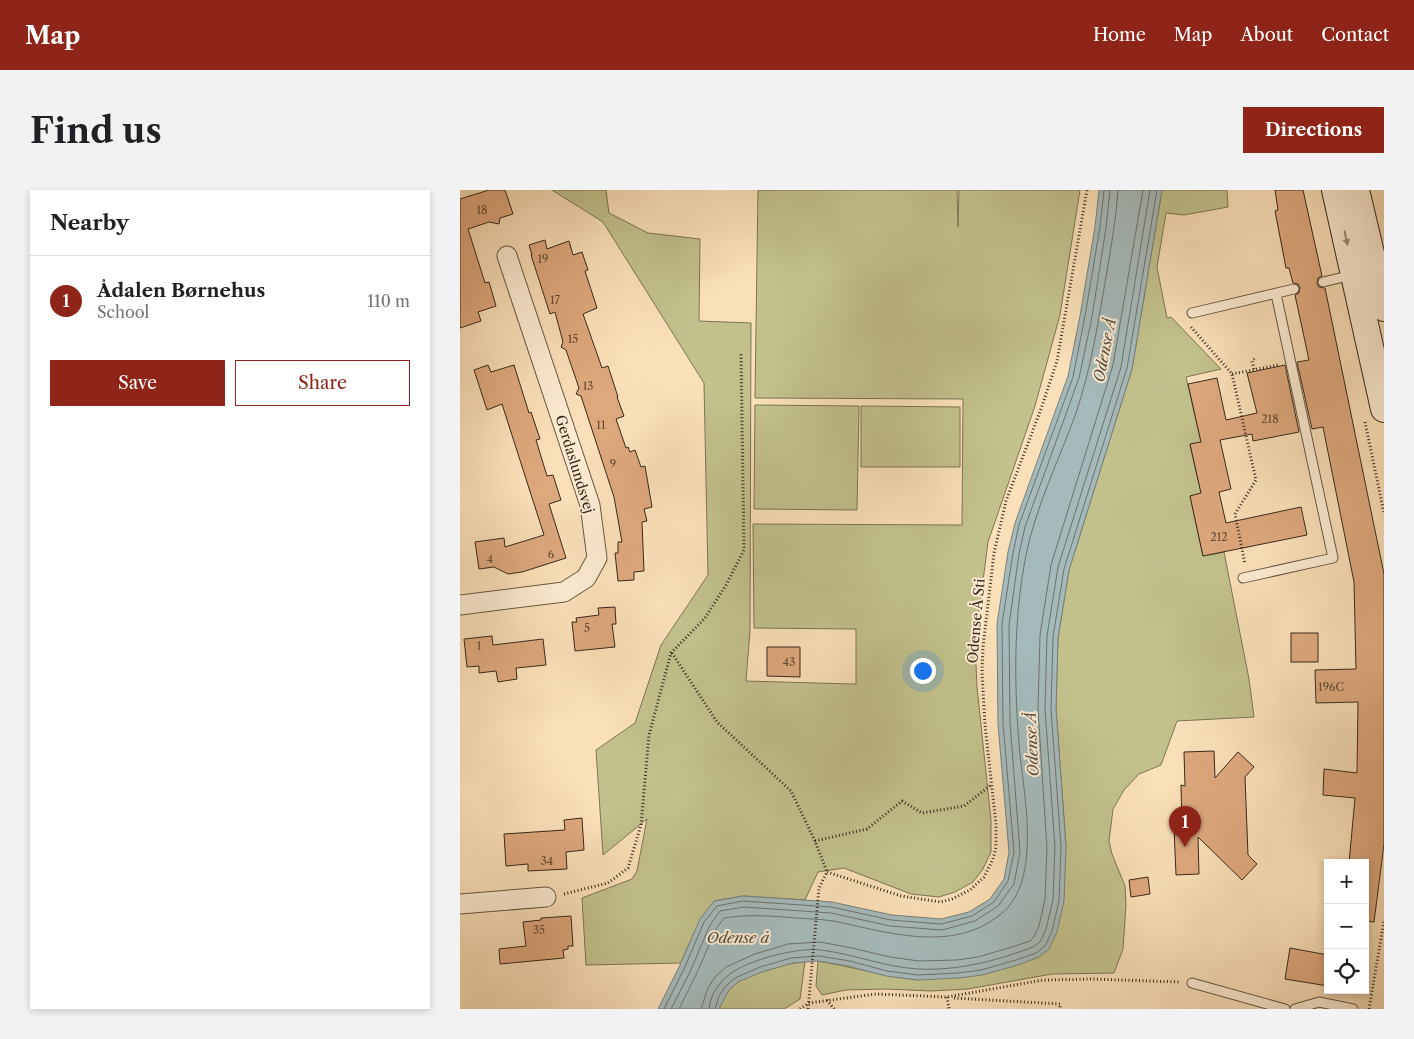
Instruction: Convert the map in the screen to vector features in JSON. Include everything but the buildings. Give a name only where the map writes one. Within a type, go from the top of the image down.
[{"type":"street","points":[[1336,190],[1384,409]]},
{"type":"street","points":[[1356,190],[1384,308]]},
{"type":"street","points":[[1375,190],[1384,234]]},
{"type":"street","name":"Gerdaslundsvej","points":[[460,604],[564,592],[586,578],[597,558],[590,505],[507,256]]},
{"type":"street","points":[[460,904],[546,897]]},
{"type":"lane","points":[[1323,282],[1354,274]]},
{"type":"lane","points":[[1192,313],[1294,289]]},
{"type":"lane","points":[[1245,577],[1333,558],[1276,294]]},
{"type":"lane","points":[[1192,982],[1285,1009]]},
{"type":"lane","points":[[1295,1009],[1319,1002],[1353,1009]]},
{"type":"path","name":"Odense Å Sti","points":[[827,872],[901,896],[941,902],[970,890],[984,877],[993,859],[996,847],[996,824],[984,708],[982,664],[994,553],[1006,501],[1057,361],[1087,190]]},
{"type":"path","points":[[1187,322],[1232,374],[1256,480],[1235,514],[1245,577]]},
{"type":"path","points":[[546,897],[572,893],[608,883],[628,868],[641,825],[649,735],[672,652],[705,618],[726,585],[744,550],[741,354]]},
{"type":"path","points":[[1254,370],[1252,361],[1255,358]]},
{"type":"path","points":[[1232,374],[1291,362]]},
{"type":"path","points":[[672,652],[718,722],[791,791],[816,841],[827,872],[819,888],[808,1009]]},
{"type":"path","points":[[816,841],[867,829],[902,801],[922,813],[931,812],[964,806],[992,785]]},
{"type":"path","points":[[1369,1009],[1384,921]]},
{"type":"path","points":[[947,997],[1043,980],[1092,979],[1192,982]]},
{"type":"path","points":[[800,1009],[809,1003],[876,994],[1060,1004],[1060,1009]]},
{"type":"path","points":[[947,997],[949,1009]]},
{"type":"path","points":[[827,1000],[834,1009]]},
{"type":"shaded area","points":[[552,190],[606,190],[609,213],[648,233],[700,239],[699,321],[751,323],[750,631],[746,681],[856,684],[856,629],[754,628],[753,524],[962,525],[963,399],[755,398],[758,190],[957,190],[958,227],[959,190],[1080,190],[1060,315],[1035,406],[988,542],[975,643],[977,687],[991,820],[991,852],[983,869],[973,882],[955,892],[939,897],[911,894],[844,868],[818,872],[805,900],[743,896],[714,901],[689,944],[681,963],[586,965],[582,898],[632,879],[637,871],[647,819],[603,855],[596,750],[635,723],[661,645],[708,575],[704,383],[603,222]]},
{"type":"shaded area","points":[[1162,190],[1227,190],[1228,207],[1184,215],[1166,213],[1157,267],[1167,318],[1171,317],[1221,369],[1186,377],[1201,442],[1190,445],[1201,493],[1190,496],[1203,556],[1224,552],[1249,679],[1254,717],[1177,721],[1161,765],[1139,774],[1124,790],[1113,809],[1109,841],[1112,854],[1125,886],[1126,905],[1123,949],[1114,973],[1052,974],[968,989],[931,991],[846,990],[822,995],[816,986],[818,961],[918,980],[1066,847],[1056,708],[1058,638],[1069,570],[1132,369]]},
{"type":"shaded area","points":[[755,405],[859,406],[857,510],[754,509]]},
{"type":"shaded area","points":[[861,406],[960,407],[960,467],[861,467]]},
{"type":"shaded area","points":[[805,962],[800,999],[784,1009],[719,1009],[728,991],[743,979],[775,967]]},
{"type":"water","name":"Odense å","points":[[1099,190],[1162,190],[1132,369],[1069,570],[1058,638],[1056,708],[1066,847],[1064,901],[1057,932],[1049,949],[1039,957],[1018,965],[982,975],[959,978],[918,980],[886,976],[848,966],[818,961],[793,963],[762,972],[738,982],[729,990],[719,1009],[658,1009],[700,919],[714,901],[743,896],[832,902],[892,915],[941,919],[969,912],[990,899],[1004,879],[1009,852],[998,724],[997,624],[1008,552],[1015,523],[1068,376],[1095,227]]},
{"type":"place","name":"Ådalen Børnehus","points":[[1185,847]]},
{"type":"water label","name":"Odense Å","points":[[1105,350]]},
{"type":"water label","name":"Odense Å","points":[[1032,744]]}]
